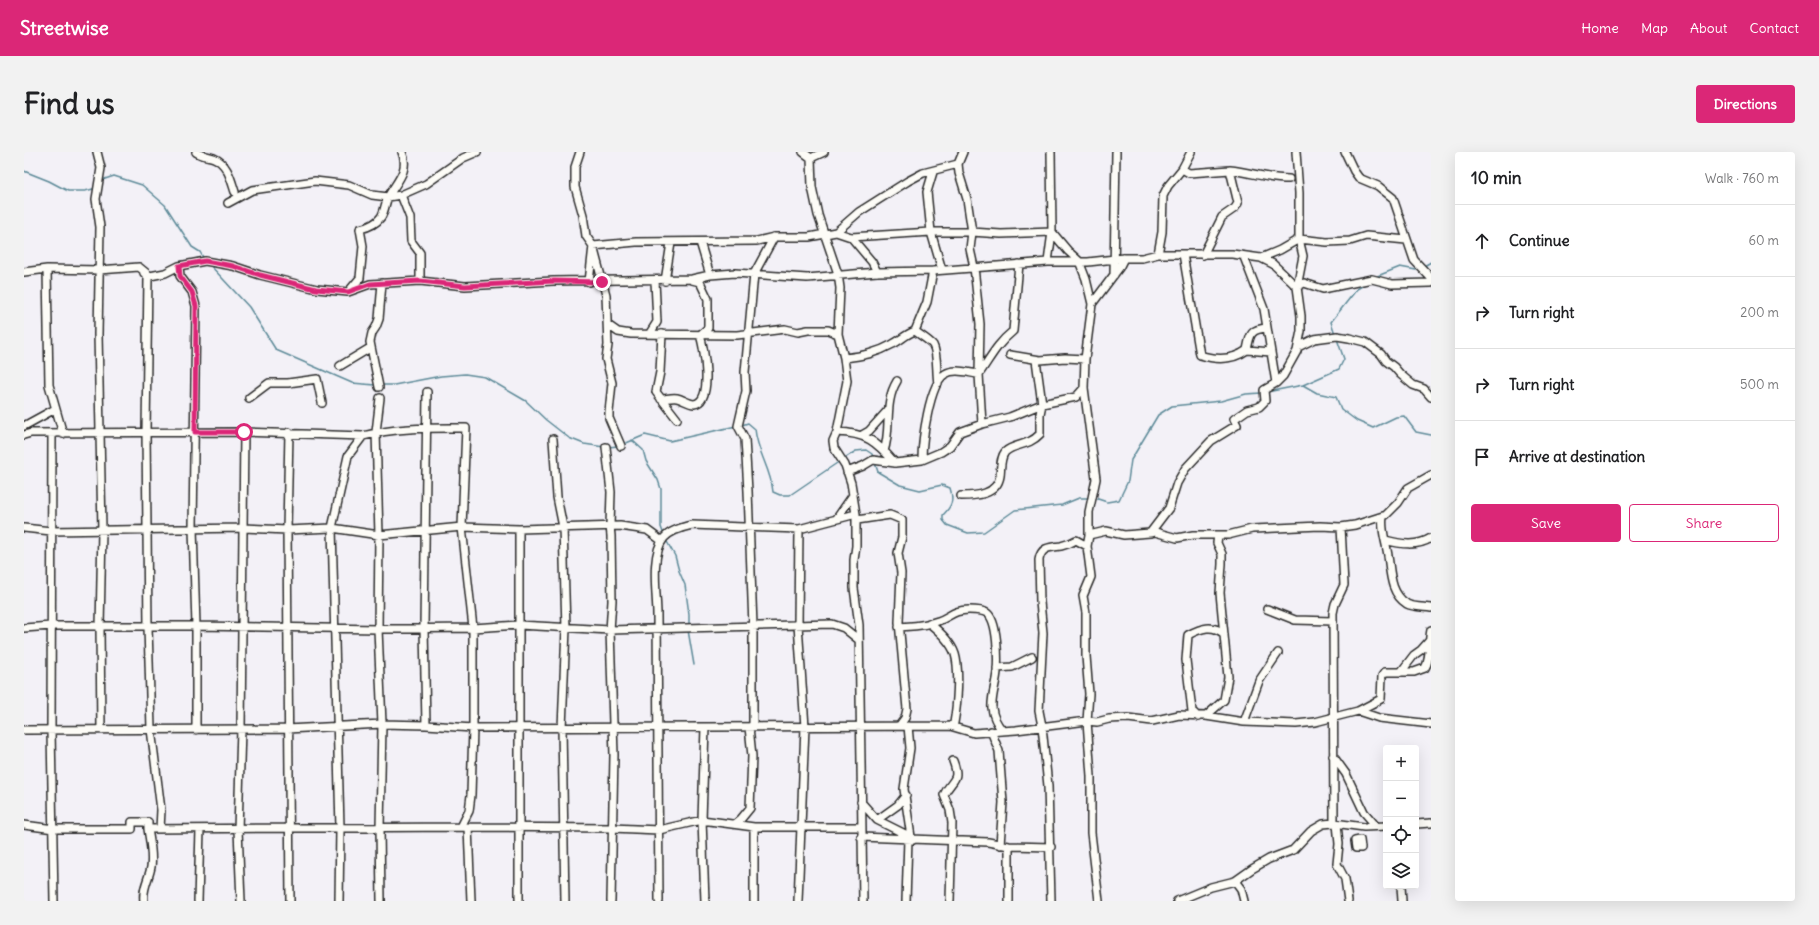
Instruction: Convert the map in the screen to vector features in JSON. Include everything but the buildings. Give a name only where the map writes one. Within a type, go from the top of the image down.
[{"type":"street","points":[[97,152],[101,168],[96,199],[100,227],[99,270],[102,530],[100,626],[101,730]]},
{"type":"street","points":[[196,152],[200,155],[215,158],[225,166],[235,192]]},
{"type":"street","points":[[348,292],[360,278],[363,246],[360,229],[372,226],[382,216],[388,197],[400,180],[405,159],[402,152]]},
{"type":"street","points":[[228,203],[252,190],[315,182],[349,185],[372,195],[388,197],[401,195],[426,184],[463,158],[477,152]]},
{"type":"street","points":[[580,152],[575,167],[575,187],[583,215],[586,236],[593,246],[606,295],[608,325],[608,352],[606,358],[612,383],[609,412],[621,446]]},
{"type":"street","points":[[803,152],[811,158]]},
{"type":"street","points":[[811,158],[824,152]]},
{"type":"street","points":[[963,152],[958,164],[959,173],[967,199],[972,232],[970,249],[974,267],[980,324],[979,374],[982,424]]},
{"type":"street","points":[[1048,262],[1052,232],[1051,152]]},
{"type":"street","points":[[1114,274],[1116,152]]},
{"type":"street","points":[[1158,254],[1162,232],[1163,196],[1168,186],[1182,169],[1191,152]]},
{"type":"street","points":[[1150,533],[1169,508],[1177,483],[1185,469],[1211,441],[1237,425],[1235,418],[1247,410],[1259,407],[1262,404],[1265,400],[1264,390],[1276,383],[1290,365],[1297,351],[1301,331],[1297,287],[1303,260],[1298,239],[1299,193],[1296,152]]},
{"type":"street","points":[[1345,152],[1354,171],[1360,178],[1378,186],[1392,198],[1414,260],[1431,278]]},
{"type":"street","points":[[811,158],[812,187],[818,215],[838,274],[840,301],[838,334],[844,358],[847,381],[837,432],[833,441],[834,448],[842,460],[847,472],[853,495],[856,517],[854,560],[858,640],[863,901]]},
{"type":"street","points":[[836,232],[859,212],[908,181],[923,173],[933,172],[958,164]]},
{"type":"street","points":[[1182,169],[1189,173],[1230,170],[1243,171],[1272,179],[1289,179]]},
{"type":"street","points":[[1203,255],[1222,217],[1236,208],[1238,203],[1230,170]]},
{"type":"street","points":[[933,172],[927,192],[931,232],[942,270]]},
{"type":"street","points":[[401,195],[410,218],[411,241],[420,253],[420,281]]},
{"type":"street","points":[[593,246],[636,242],[671,243],[724,240],[757,241],[774,237],[809,237],[836,232],[851,237],[931,232],[1001,234],[1052,232]]},
{"type":"street","points":[[1052,232],[1068,251],[1079,261],[1086,280],[1092,304],[1085,359],[1084,388],[1096,479],[1089,512],[1089,535],[1087,546],[1091,577],[1083,596],[1086,613],[1086,656],[1089,694],[1087,721],[1091,776],[1091,833],[1099,901]]},
{"type":"street","points":[[1261,258],[1280,250],[1298,239],[1327,242],[1350,241],[1366,236],[1406,240]]},
{"type":"street","points":[[735,824],[741,820],[750,808],[752,756],[752,626],[749,527],[744,439],[738,426],[746,391],[745,372],[754,274],[774,237]]},
{"type":"street","points":[[851,237],[872,262],[876,272]]},
{"type":"street","points":[[700,242],[710,275]]},
{"type":"street","points":[[664,281],[671,243]]},
{"type":"street","points":[[589,282],[593,246]]},
{"type":"street","points":[[24,272],[47,269],[99,270],[139,267],[150,276],[165,273],[179,266],[205,261],[233,266],[260,275],[316,289],[348,292],[370,284],[420,281],[465,286],[547,281],[664,281],[692,280],[710,275],[734,273],[807,278],[838,274],[933,271],[1048,262],[1088,262],[1124,258],[1142,258],[1158,254],[1232,254],[1244,257],[1261,258],[1273,264],[1297,287]]},
{"type":"street","points":[[1183,254],[1200,355],[1211,358],[1233,358],[1246,350],[1271,352]]},
{"type":"street","points":[[1244,257],[1264,309],[1276,383]]},
{"type":"street","points":[[1092,304],[1124,258]]},
{"type":"street","points":[[979,374],[988,358],[1002,340],[1013,331],[1019,264]]},
{"type":"street","points":[[179,266],[180,276],[192,292],[196,306],[193,528],[196,626],[196,730]]},
{"type":"street","points":[[139,267],[148,277],[146,432],[148,627],[151,729],[160,810],[160,829]]},
{"type":"street","points":[[47,269],[49,385],[63,434]]},
{"type":"street","points":[[844,358],[869,356],[896,343],[906,334],[915,331],[927,302],[933,271]]},
{"type":"street","points":[[1297,287],[1304,283],[1324,289],[1372,279],[1392,284],[1431,283]]},
{"type":"street","points":[[692,280],[700,282],[708,299],[708,328],[700,335]]},
{"type":"street","points":[[650,333],[657,322],[655,281]]},
{"type":"street","points":[[380,387],[374,354],[370,348],[371,337],[379,319],[382,283]]},
{"type":"street","points":[[608,325],[622,333],[749,335],[768,330],[785,329],[798,332],[808,330],[828,330],[838,334]]},
{"type":"street","points":[[1246,350],[1251,335],[1257,329],[1268,328]]},
{"type":"street","points":[[915,331],[933,345],[937,360],[936,371],[938,383]]},
{"type":"street","points":[[662,334],[660,372],[656,388],[657,394],[678,419]]},
{"type":"street","points":[[661,399],[676,398],[693,404],[700,402],[704,397],[706,377],[700,335]]},
{"type":"street","points":[[1298,347],[1312,340],[1337,336],[1349,338],[1372,346],[1381,354],[1386,362],[1413,385],[1424,389],[1431,397]]},
{"type":"street","points":[[340,366],[370,348]]},
{"type":"street","points":[[1010,355],[1036,360],[1065,358],[1085,359]]},
{"type":"street","points":[[960,496],[974,496],[989,492],[996,486],[1000,476],[1004,453],[1010,449],[1033,441],[1040,434],[1040,414],[1042,404],[1036,360]]},
{"type":"street","points":[[922,460],[922,442],[925,424],[931,401],[938,383],[945,374],[961,371],[979,374]]},
{"type":"street","points":[[249,398],[269,383],[288,383],[316,379],[322,403]]},
{"type":"street","points":[[884,451],[886,444],[888,410],[893,388],[897,381]]},
{"type":"street","points":[[847,472],[863,466],[873,460],[895,463],[922,460],[941,452],[950,446],[960,432],[982,424],[1010,417],[1042,404],[1076,397],[1084,388]]},
{"type":"street","points":[[426,725],[424,628],[427,392]]},
{"type":"street","points":[[380,398],[376,432],[379,535],[378,629],[382,724],[380,828],[381,901]]},
{"type":"street","points":[[24,426],[55,409]]},
{"type":"street","points":[[862,435],[869,431],[888,410]]},
{"type":"street","points":[[24,435],[31,433],[289,432],[363,436],[376,432],[426,428],[466,428],[462,527],[473,628],[473,728],[471,795],[464,827],[471,901]]},
{"type":"street","points":[[241,901],[238,830],[241,729],[244,432]]},
{"type":"street","points":[[289,432],[287,530],[288,828],[290,901]]},
{"type":"street","points":[[837,432],[862,435],[884,451],[895,463]]},
{"type":"street","points":[[52,434],[51,730],[54,829],[54,901]]},
{"type":"street","points":[[339,901],[340,828],[336,726],[336,628],[332,528],[348,456],[363,436]]},
{"type":"street","points":[[553,439],[557,497],[563,528],[566,628],[562,728],[565,901]]},
{"type":"street","points":[[606,447],[611,492],[610,526],[612,578],[610,630],[614,755],[611,901]]},
{"type":"street","points":[[1089,535],[1106,531],[1124,535],[1155,532],[1176,538],[1193,535],[1228,534],[1252,529],[1320,526],[1341,527],[1383,517],[1398,503],[1408,488],[1431,475]]},
{"type":"street","points":[[837,518],[853,495]]},
{"type":"street","points":[[24,730],[288,729],[382,724],[473,728],[612,727],[657,727],[705,727],[751,726],[899,726],[905,718],[907,709],[898,606],[901,573],[898,553],[903,532],[902,520],[890,515],[837,518],[799,529],[692,524],[680,528],[665,537],[658,546],[656,573],[658,628],[657,727],[659,901]]},
{"type":"street","points":[[1383,517],[1381,527],[1385,540],[1392,584],[1398,596],[1408,604],[1431,608]]},
{"type":"street","points":[[1373,520],[1381,527]]},
{"type":"street","points":[[24,528],[51,530],[243,528],[287,530],[332,528],[379,535],[462,527],[519,529],[610,526],[647,530],[662,542]]},
{"type":"street","points":[[1341,527],[1344,585],[1335,604],[1333,621],[1332,716],[1336,824],[1339,844],[1337,864],[1345,879],[1348,901]]},
{"type":"street","points":[[519,529],[519,901]]},
{"type":"street","points":[[798,901],[805,727],[798,625],[799,529]]},
{"type":"street","points":[[1206,716],[1224,700],[1228,677],[1220,593],[1222,554],[1217,543],[1218,535]]},
{"type":"street","points":[[1385,540],[1400,544],[1417,544],[1431,538]]},
{"type":"street","points":[[1051,901],[1048,786],[1039,711],[1043,633],[1039,586],[1040,554],[1048,546],[1068,545],[1076,540],[1087,546]]},
{"type":"street","points":[[1267,609],[1295,620],[1333,621]]},
{"type":"street","points":[[899,627],[940,621],[950,614],[961,611],[986,612],[991,617],[994,625],[997,668],[992,707],[998,725],[1002,730]]},
{"type":"street","points":[[929,623],[946,639],[955,654],[957,708],[954,723],[950,726]]},
{"type":"street","points":[[24,628],[51,626],[196,626],[378,629],[473,628],[519,625],[610,630],[832,624],[844,628],[858,640]]},
{"type":"street","points":[[1198,717],[1192,712],[1186,660],[1188,635],[1207,627],[1218,629],[1224,634]]},
{"type":"street","points":[[891,726],[950,726],[974,733],[1128,718],[1152,721],[1179,715],[1198,717],[1206,716],[1244,722],[1296,724],[1315,722],[1332,716],[1358,711],[1381,699],[1383,673],[1418,671],[1425,668],[1429,664],[1428,641],[1431,630]]},
{"type":"street","points":[[1401,672],[1414,655],[1421,650],[1428,641]]},
{"type":"street","points":[[1244,722],[1259,681],[1278,653]]},
{"type":"street","points":[[997,668],[1012,667],[1032,657]]},
{"type":"street","points":[[1358,711],[1379,718],[1431,724]]},
{"type":"street","points":[[906,901],[911,839],[905,778],[910,748],[908,726]]},
{"type":"street","points":[[705,727],[702,820],[705,901]]},
{"type":"street","points":[[991,731],[999,751],[1003,802],[1000,845]]},
{"type":"street","points":[[1333,756],[1346,774],[1364,812],[1376,826]]},
{"type":"street","points":[[950,901],[952,841],[950,810],[944,795],[948,788],[955,782],[957,775],[953,761]]},
{"type":"street","points":[[877,820],[898,805],[906,795]]},
{"type":"street","points":[[861,802],[877,820],[911,839]]},
{"type":"street","points":[[148,829],[238,830],[288,828],[464,827],[612,828],[659,830],[702,820],[754,827],[861,827]]},
{"type":"street","points":[[24,825],[54,829],[132,829],[132,822],[148,822],[152,858],[148,878],[144,886],[144,901]]},
{"type":"street","points":[[1177,901],[1211,887],[1235,881],[1269,859],[1293,850],[1316,827],[1336,824],[1356,827],[1383,826]]},
{"type":"street","points":[[1419,824],[1431,824]]},
{"type":"street","points":[[754,827],[754,901]]},
{"type":"street","points":[[198,901],[200,829]]},
{"type":"street","points":[[861,838],[988,842],[1009,846],[1050,847]]},
{"type":"street","points":[[1008,901],[1009,846]]},
{"type":"street","points":[[1235,881],[1241,889],[1244,901]]},
{"type":"street","points":[[1402,898],[1408,901]]},
{"type":"waterway","points":[[24,171],[49,181],[68,191],[85,191],[93,189],[95,186]]},
{"type":"waterway","points":[[102,180],[114,176],[142,185],[165,205],[192,247],[200,252],[204,259]]},
{"type":"waterway","points":[[1424,266],[1431,262]]},
{"type":"waterway","points":[[210,265],[249,307],[276,350],[352,383],[375,385]]},
{"type":"waterway","points":[[1375,277],[1400,267],[1416,270],[1419,268]]},
{"type":"waterway","points":[[1335,334],[1331,322],[1357,289],[1367,283]]},
{"type":"waterway","points":[[1267,392],[1303,385],[1339,369],[1344,359],[1337,339]]},
{"type":"waterway","points":[[381,385],[394,385],[441,376],[465,374],[485,377],[526,401],[546,420],[569,438],[584,444],[604,447]]},
{"type":"waterway","points":[[1303,385],[1317,393],[1336,397],[1341,409],[1357,421],[1373,428],[1396,417],[1404,416],[1416,432],[1431,435]]},
{"type":"waterway","points":[[1095,498],[1107,502],[1119,500],[1128,481],[1131,460],[1158,415],[1172,406],[1221,401],[1246,394],[1261,393]]},
{"type":"waterway","points":[[742,425],[748,423],[755,429],[758,445],[770,476],[773,492],[780,495],[790,495],[840,461]]},
{"type":"waterway","points":[[624,444],[645,435],[670,441],[736,426]]},
{"type":"waterway","points":[[632,440],[643,450],[646,461],[658,480],[661,489],[661,527],[664,535]]},
{"type":"waterway","points":[[608,447],[618,446]]},
{"type":"waterway","points":[[843,459],[856,451],[866,450],[872,454],[873,458]]},
{"type":"waterway","points":[[875,463],[878,472],[900,485],[920,490],[942,485],[950,488],[952,499],[948,509],[943,515],[943,520],[947,525],[968,533],[984,532],[1015,510],[1062,505],[1079,498],[1089,498]]},
{"type":"waterway","points":[[666,540],[675,556],[685,585],[689,626]]},
{"type":"waterway","points":[[688,630],[694,665]]},
{"type":"route","points":[[244,432],[195,432],[196,306],[192,292],[180,276],[179,266],[205,261],[233,266],[260,275],[316,289],[348,292],[370,284],[420,281],[465,286],[554,281],[602,282]]}]
